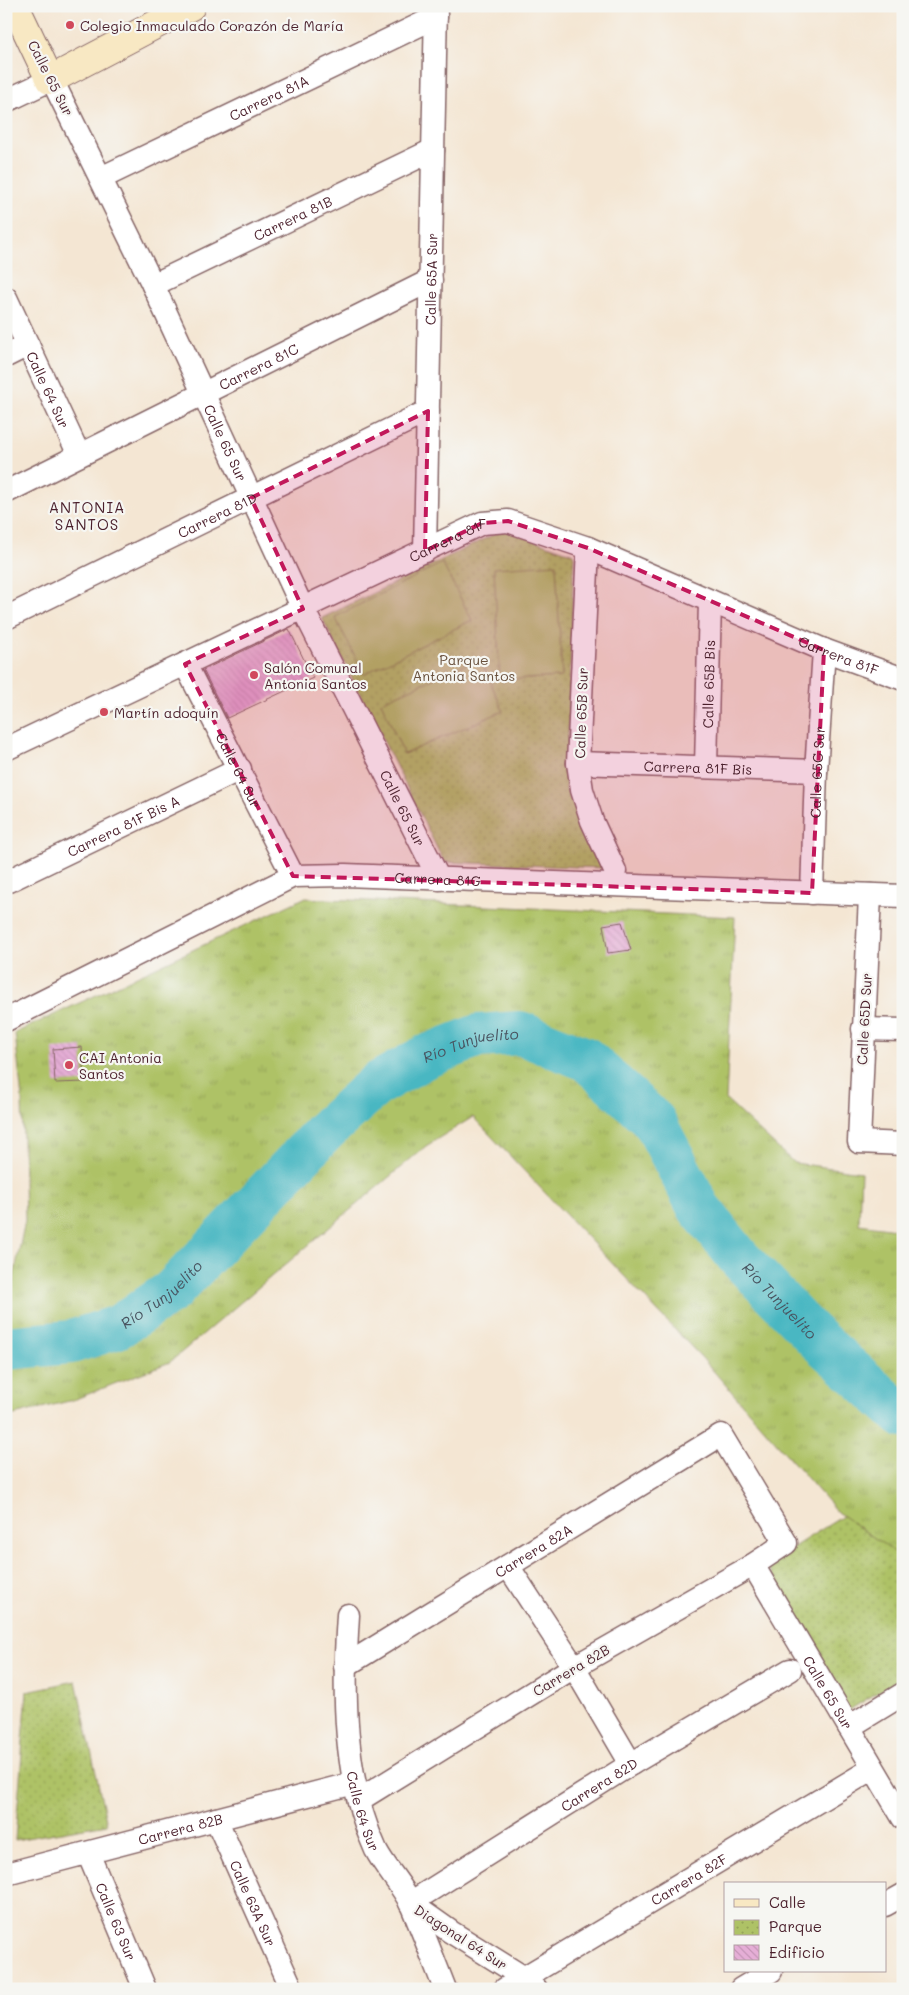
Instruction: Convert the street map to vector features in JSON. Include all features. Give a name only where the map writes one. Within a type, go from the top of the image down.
[{"type":"street","name":"Calle 65 Sur","points":[[15,6],[153,285],[303,609],[439,879]]},
{"type":"street","points":[[6,101],[191,6]]},
{"type":"street","name":"Calle 65A Sur","points":[[425,551],[436,12]]},
{"type":"street","name":"Carrera 81A","points":[[101,178],[436,12]]},
{"type":"street","name":"Carrera 81B","points":[[153,285],[433,150]]},
{"type":"street","name":"Carrera 81C","points":[[6,492],[430,280]]},
{"type":"street","name":"Calle 64 Sur","points":[[6,298],[79,455]]},
{"type":"street","points":[[6,356],[28,345]]},
{"type":"street","name":"Carrera 81D","points":[[6,618],[428,411]]},
{"type":"street","name":"Carrera 81F","points":[[6,749],[482,523],[508,521],[588,548],[824,650],[903,679]]},
{"type":"street","name":"Calle 65B Sur","points":[[588,548],[578,763],[582,790],[589,813],[615,871]]},
{"type":"street","name":"Calle 65B Bis","points":[[706,766],[710,601]]},
{"type":"street","name":"Calle 65C Sur","points":[[812,893],[816,771],[824,650]]},
{"type":"street","name":"Calle 64 Sur","points":[[186,664],[293,876]]},
{"type":"street","name":"Carrera 81F Bis","points":[[578,763],[816,771]]},
{"type":"street","name":"Carrera 81F Bis A","points":[[6,882],[240,770]]},
{"type":"street","name":"Carrera 81G","points":[[6,1020],[293,876],[345,875],[903,896]]},
{"type":"street","name":"Calle 65D Sur","points":[[870,895],[858,1142],[903,1144]]},
{"type":"street","points":[[863,1029],[903,1030]]},
{"type":"street","name":"Carrera 82B","points":[[6,1874],[216,1819],[357,1792],[753,1566],[786,1542],[721,1435]]},
{"type":"street","name":"Carrera 82A","points":[[345,1666],[721,1435]]},
{"type":"street","points":[[508,1566],[574,1667],[631,1764]]},
{"type":"street","name":"Calle 65 Sur","points":[[753,1566],[872,1769],[903,1818]]},
{"type":"street","name":"Calle 64 Sur","points":[[348,1615],[345,1666],[347,1725],[357,1792],[376,1850],[410,1903],[445,1989]]},
{"type":"street","name":"Carrera 82D","points":[[410,1903],[631,1764],[790,1670]]},
{"type":"street","points":[[849,1727],[903,1694]]},
{"type":"street","name":"Carrera 82F","points":[[521,1985],[872,1769]]},
{"type":"street","name":"Calle 63A Sur","points":[[216,1819],[292,1989]]},
{"type":"street","name":"Calle 63 Sur","points":[[88,1853],[145,1989]]},
{"type":"street","points":[[886,1904],[903,1895]]},
{"type":"street","name":"Diagonal 64 Sur","points":[[410,1903],[521,1985]]},
{"type":"street","points":[[741,1989],[769,1972]]},
{"type":"highlighted area","points":[[428,411],[425,551],[482,523],[508,521],[588,548],[824,650],[812,893],[293,876],[185,664],[303,609],[251,498]]},
{"type":"green space","name":"Parque Antonia Santos","points":[[503,530],[574,554],[566,789],[603,868],[444,862],[322,618]]},
{"type":"green space","points":[[442,563],[472,620],[364,674],[335,617]]},
{"type":"green space","points":[[556,564],[562,677],[500,680],[494,568]]},
{"type":"green space","points":[[480,658],[503,711],[404,754],[381,702]]},
{"type":"green space","points":[[304,898],[735,917],[726,1100],[794,1163],[861,1172],[859,1224],[903,1230],[903,1558],[837,1512],[702,1358],[473,1117],[426,1146],[170,1362],[73,1400],[6,1417],[6,1317],[25,1220],[22,1099],[15,1033]]},
{"type":"green space","points":[[843,1516],[903,1558],[903,1677],[849,1710],[766,1564]]},
{"type":"green space","points":[[76,1681],[107,1824],[15,1840],[27,1691]]},
{"type":"building","name":"Salón Comunal Antonia Santos","points":[[289,629],[313,678],[227,718],[203,670]]},
{"type":"building","points":[[622,922],[631,950],[608,953],[603,925]]},
{"type":"building","name":"CAI Antonia Santos","points":[[82,1047],[84,1082],[55,1083],[53,1049]]},
{"type":"waterway","name":"Río Tunjuelito","points":[[6,1348],[71,1342],[118,1327],[172,1291],[325,1131],[377,1084],[425,1057],[478,1036],[520,1033],[586,1059],[654,1121],[699,1208],[739,1258],[817,1339],[903,1416]]},
{"type":"place","name":"Colegio Inmaculado Corazón de María","points":[[70,25]]},
{"type":"place","name":"Salón Comunal Antonia Santos","points":[[254,675]]},
{"type":"place","name":"Martín adoquín","points":[[104,712]]},
{"type":"place","name":"CAI Antonia Santos","points":[[69,1065]]},
{"type":"district","name":"ANTONIA SANTOS","points":[[87,516]]}]
